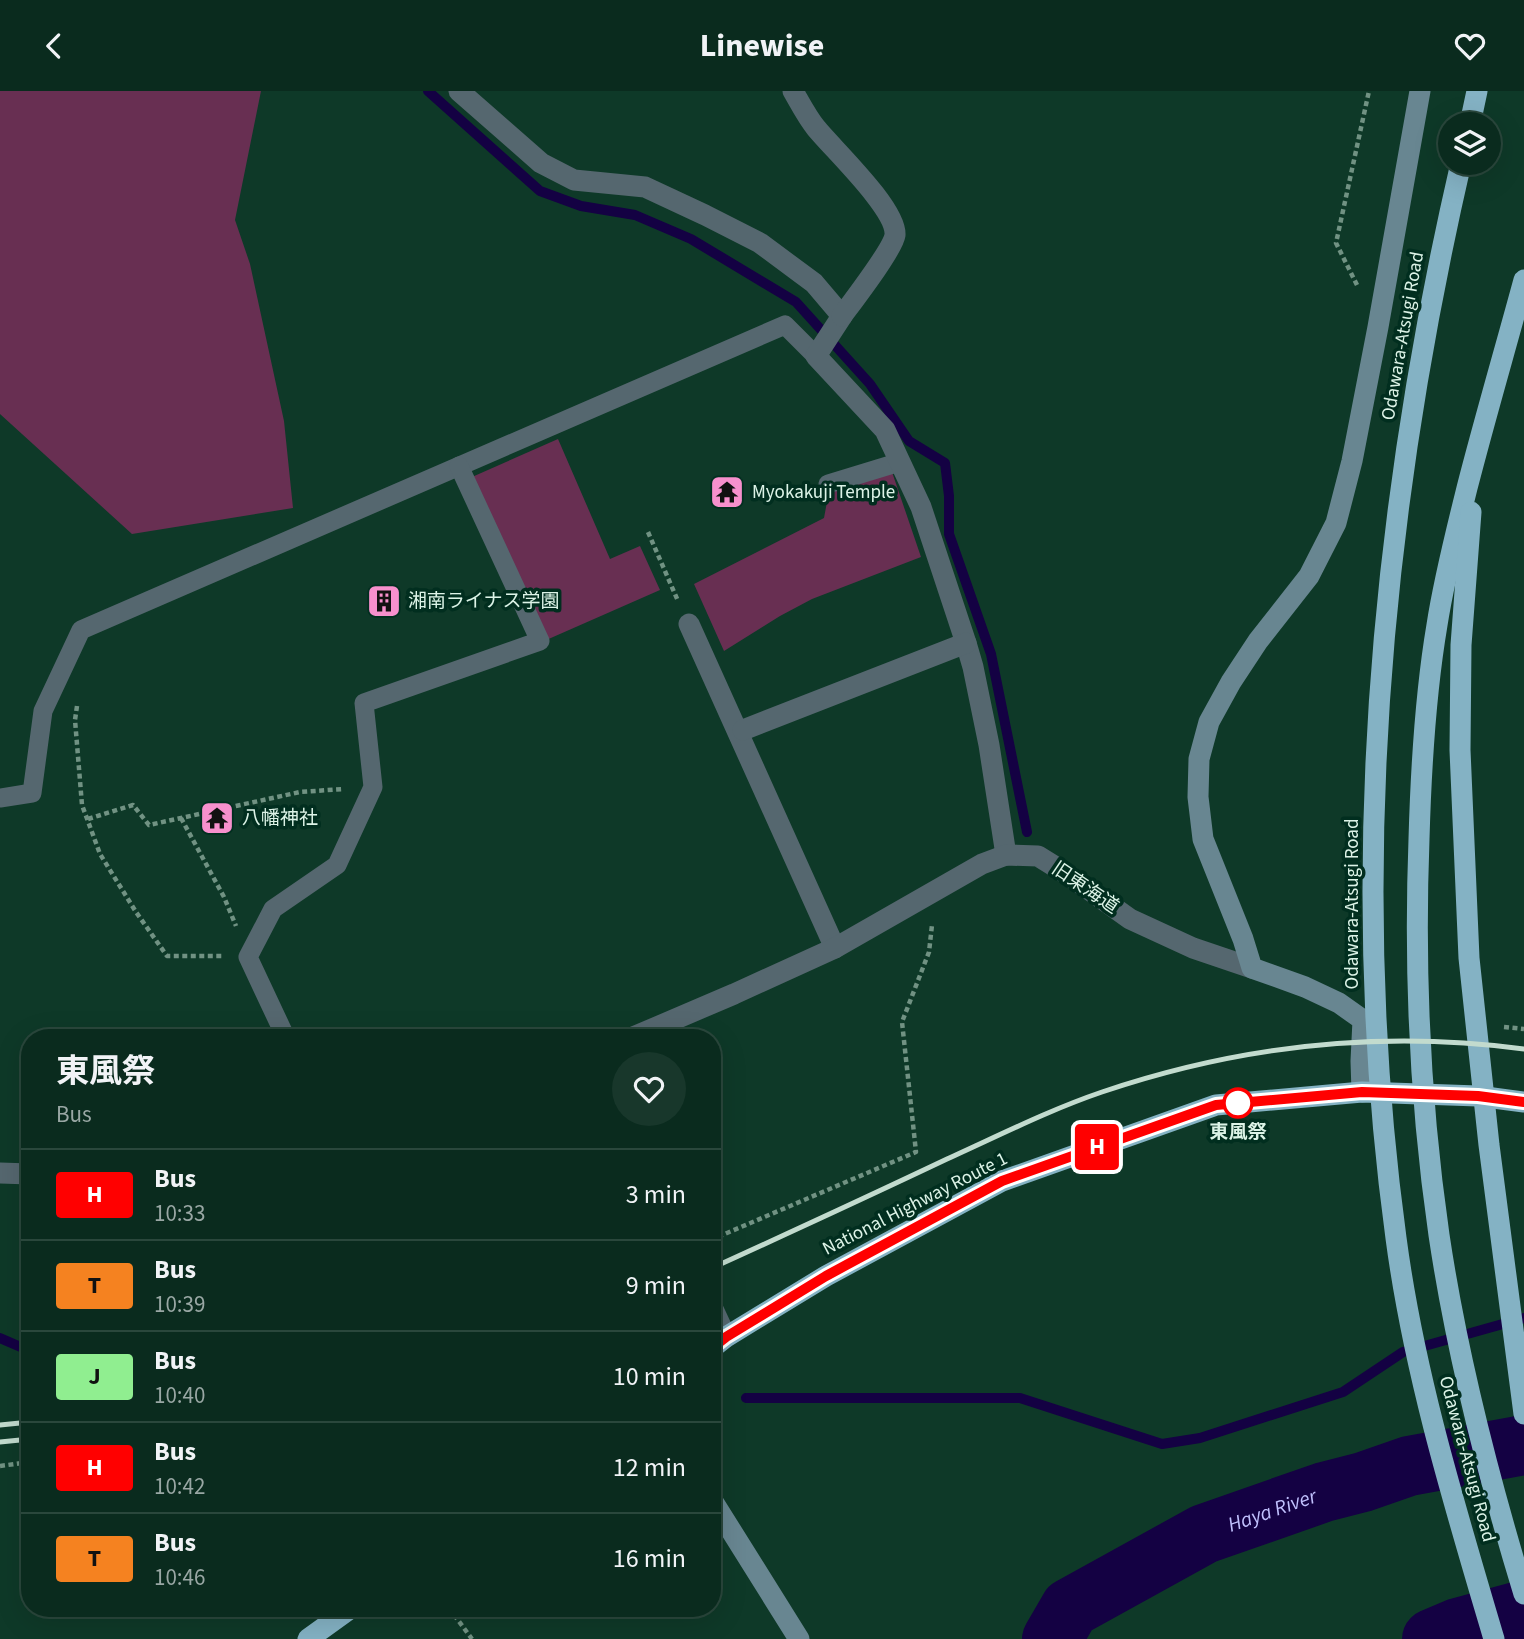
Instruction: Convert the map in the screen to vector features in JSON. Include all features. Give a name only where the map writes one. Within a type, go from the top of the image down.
[{"type":"highway","points":[[1473,112],[1477,91]]},
{"type":"highway","name":"Odawara-Atsugi Road","points":[[1458,175],[1427,324],[1408,433],[1395,531],[1384,641],[1377,758],[1372,876],[1374,960],[1378,1066],[1385,1151],[1410,1323],[1435,1431],[1494,1639]]},
{"type":"highway","name":"Odawara-Atsugi Road","points":[[1524,281],[1451,550],[1437,624],[1427,700],[1421,784],[1417,960],[1423,1093],[1443,1261],[1474,1413],[1524,1594]]},
{"type":"highway","points":[[1475,457],[1462,632],[1460,750],[1469,958],[1489,1145],[1524,1414]]},
{"type":"highway","name":"National Highway Route 1","points":[[721,1342],[826,1276],[1002,1181],[1216,1105],[1362,1092],[1478,1096],[1524,1103]]},
{"type":"highway","points":[[309,1639],[339,1617]]},
{"type":"street","points":[[459,91],[541,163],[574,180],[645,187],[760,243],[814,283],[841,317]]},
{"type":"street","points":[[793,91],[814,125],[874,193],[892,219],[895,235],[890,248],[817,355],[885,430],[921,507],[966,643],[989,745],[1006,855]]},
{"type":"street","points":[[1252,968],[1203,839],[1198,797],[1199,759],[1209,722],[1231,682],[1258,641],[1310,576],[1336,523],[1352,461],[1420,91]]},
{"type":"street","points":[[689,624],[835,948]]},
{"type":"street","points":[[743,730],[966,643]]},
{"type":"street","name":"旧東海道","points":[[652,1029],[835,948],[982,864],[1006,855],[1038,856],[1130,919],[1193,949],[1305,988],[1339,1003],[1363,1020],[1362,1092]]},
{"type":"street","points":[[0,1173],[21,1174]]},
{"type":"street","points":[[721,1514],[799,1639]]},
{"type":"lane","points":[[0,798],[32,793],[43,711],[81,630],[785,325],[817,355]]},
{"type":"lane","points":[[828,484],[900,462]]},
{"type":"lane","points":[[282,1029],[248,957],[273,909],[337,865],[373,787],[364,703],[540,642],[459,466]]},
{"type":"path","points":[[1369,91],[1336,243],[1378,327]]},
{"type":"path","points":[[648,532],[689,624]]},
{"type":"path","points":[[77,701],[75,720],[82,805],[100,854],[136,912],[167,956],[248,957]]},
{"type":"path","points":[[87,819],[133,805],[149,825],[300,792],[373,787]]},
{"type":"path","points":[[181,818],[224,897]]},
{"type":"path","points":[[721,1236],[916,1152],[902,1022],[929,952],[936,890]]},
{"type":"path","points":[[0,1466],[21,1463]]},
{"type":"path","points":[[456,1617],[472,1639]]},
{"type":"shaded area","points":[[0,91],[261,91],[235,220],[250,264],[284,421],[293,508],[132,534],[0,414]]},
{"type":"shaded area","points":[[558,439],[610,559],[640,546],[660,590],[544,641],[472,477]]},
{"type":"shaded area","points":[[892,472],[921,557],[812,599],[724,651],[694,584],[824,518],[829,491]]},
{"type":"waterway","points":[[428,91],[540,191],[581,206],[635,215],[691,239],[796,302],[870,384],[909,441],[945,463],[949,496],[949,534],[991,654],[1027,832]]},
{"type":"waterway","points":[[746,1398],[1020,1398],[1162,1444],[1200,1438],[1343,1392],[1403,1352],[1524,1318]]},
{"type":"waterway","points":[[0,1338],[21,1347]]},
{"type":"waterway","name":"Haya River","points":[[1052,1639],[1070,1608],[1204,1534],[1409,1466],[1524,1445]]},
{"type":"waterway","points":[[1432,1639],[1458,1628],[1524,1610]]},
{"type":"railway","points":[[721,1264],[1043,1115],[1153,1076],[1258,1053],[1363,1042],[1417,1041],[1524,1049]]},
{"type":"railway","points":[[0,1425],[21,1423]]},
{"type":"railway","points":[[0,1442],[21,1440]]},
{"type":"bus line","name":"H","points":[[721,1341],[826,1276],[1002,1181],[1216,1105],[1362,1092],[1478,1096],[1524,1102]]},
{"type":"place","name":"Myokakuji Temple","points":[[727,492]]},
{"type":"place","name":"湘南ライナス学園","points":[[384,601]]},
{"type":"place","name":"八幡神社","points":[[217,818]]},
{"type":"place","name":"東風祭","points":[[1238,1103]]}]
